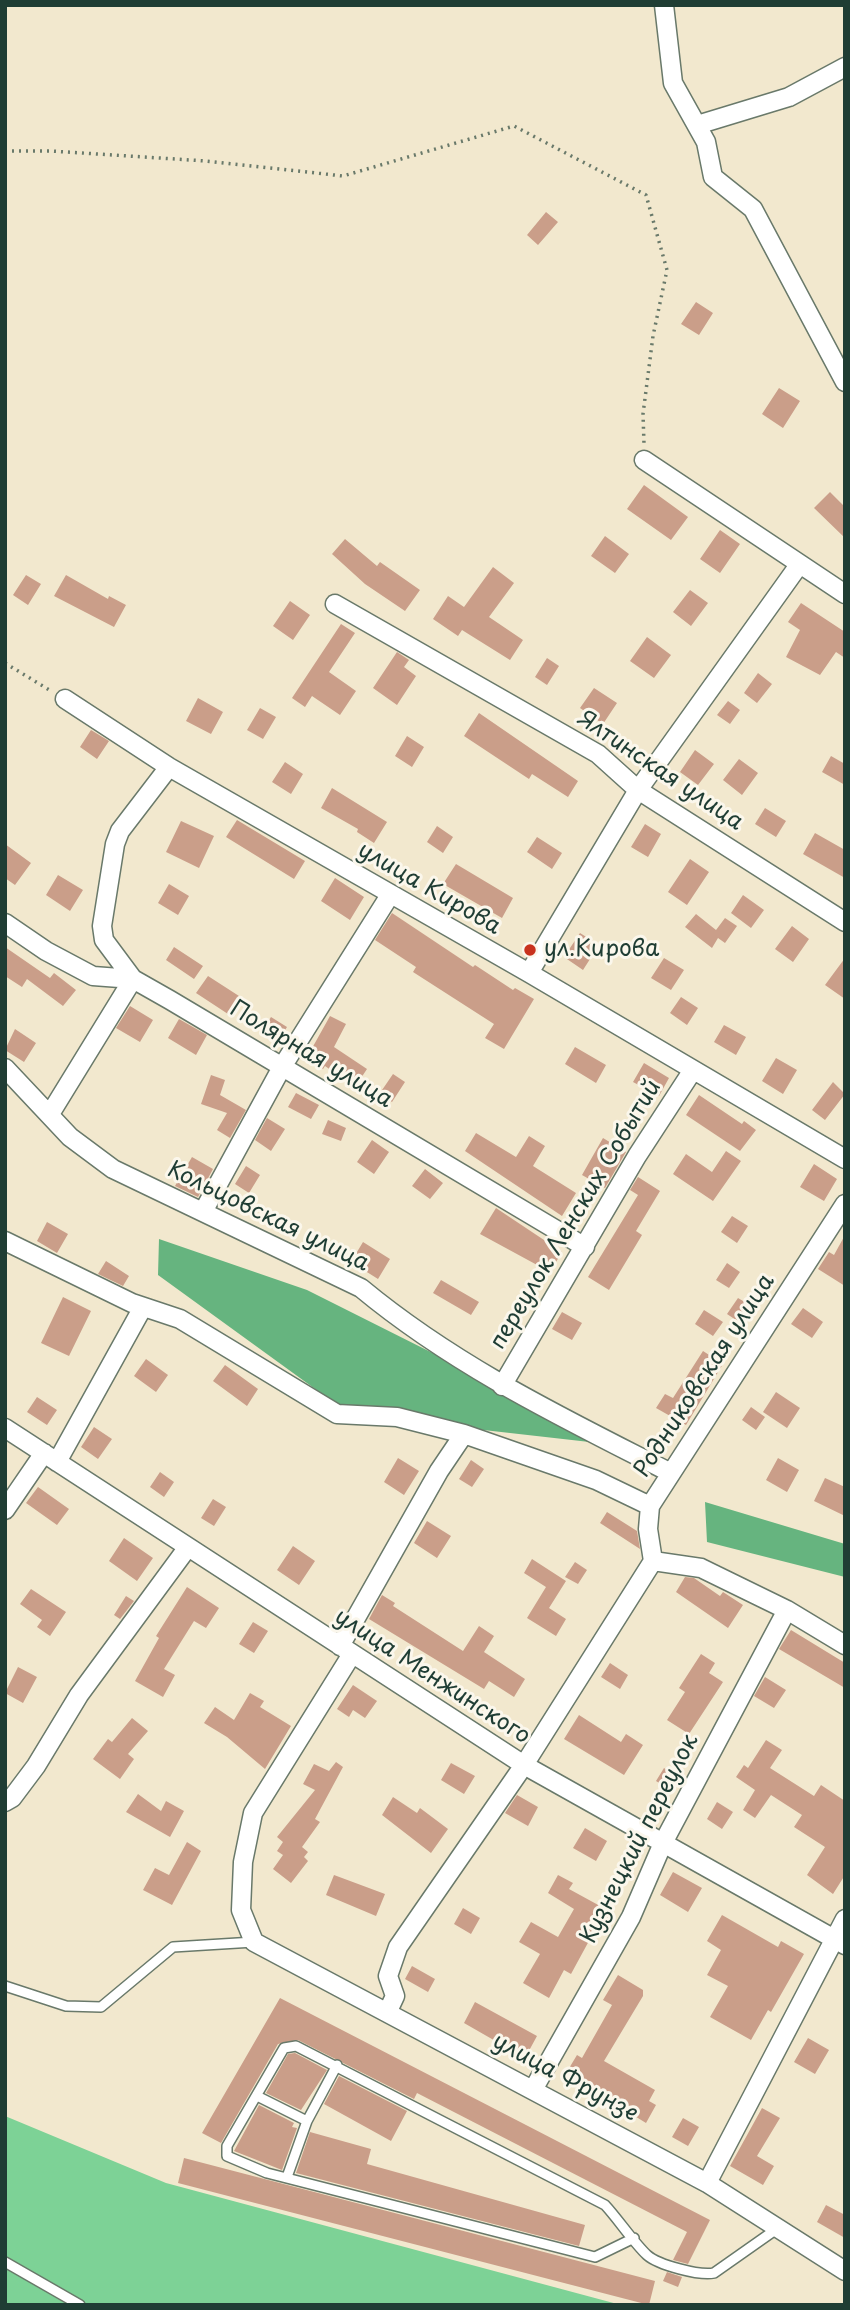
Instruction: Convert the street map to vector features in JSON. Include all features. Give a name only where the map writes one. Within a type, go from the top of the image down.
[{"type":"street","points":[[664,5],[673,83],[706,142],[713,177],[753,209],[845,382]]},
{"type":"street","points":[[696,125],[789,97],[845,68]]},
{"type":"street","points":[[644,460],[845,594]]},
{"type":"street","points":[[530,973],[638,790],[799,565]]},
{"type":"street","name":"Ялтинская улица","points":[[335,604],[598,754],[638,790],[845,922]]},
{"type":"street","name":"улица Кирова","points":[[65,699],[169,767],[530,973],[845,1159]]},
{"type":"street","points":[[50,1114],[133,979],[104,940],[102,926],[115,844],[120,831],[169,767]]},
{"type":"street","points":[[204,1210],[282,1067],[390,895]]},
{"type":"street","name":"Полярная улица","points":[[5,923],[46,951],[93,975],[133,979],[585,1247]]},
{"type":"street","name":"Кольцовская улица","points":[[5,1068],[71,1137],[113,1169],[204,1210],[361,1288],[390,1311],[502,1386],[671,1473]]},
{"type":"street","name":"переулок Ленских Событий","points":[[502,1386],[637,1156],[692,1069]]},
{"type":"street","name":"Родниковская улица","points":[[653,1561],[648,1529],[650,1506],[845,1204]]},
{"type":"street","points":[[5,1241],[143,1307],[180,1320],[337,1414],[397,1417],[464,1434],[596,1480],[650,1506]]},
{"type":"street","points":[[5,1510],[50,1457],[143,1307]]},
{"type":"street","name":"улица Менжинского","points":[[5,1428],[524,1765],[839,1941]]},
{"type":"street","points":[[254,1942],[241,1910],[243,1862],[253,1814],[346,1650],[432,1483],[464,1434]]},
{"type":"street","points":[[5,1802],[12,1798],[36,1766],[79,1695],[188,1547]]},
{"type":"street","points":[[388,2011],[395,1996],[388,1976],[398,1947],[524,1765],[653,1561],[701,1568],[787,1610],[845,1645]]},
{"type":"street","name":"Кузнецкий переулок","points":[[534,2088],[631,1917],[663,1843],[787,1610]]},
{"type":"street","points":[[707,2183],[839,1941],[845,1919]]},
{"type":"street","name":"улица Фрунзе","points":[[254,1942],[534,2088],[707,2183],[845,2271]]},
{"type":"lane","points":[[5,1986],[66,2006],[101,2007],[173,1947],[254,1942]]},
{"type":"lane","points":[[634,2238],[595,2257],[287,2177],[227,2156],[227,2146],[284,2048],[296,2046],[605,2205],[634,2238],[648,2256],[701,2276],[713,2273],[778,2228]]},
{"type":"lane","points":[[287,2177],[307,2121],[337,2065]]},
{"type":"lane","points":[[257,2096],[307,2121]]},
{"type":"lane","points":[[5,2262],[80,2305]]},
{"type":"path","points":[[5,151],[51,151],[206,161],[343,176],[514,126],[646,195],[667,270],[653,336],[643,414],[644,460]]},
{"type":"path","points":[[5,663],[65,699]]},
{"type":"green space","points":[[159,1239],[307,1290],[616,1445],[351,1415],[158,1275]]},
{"type":"green space","points":[[705,1502],[845,1544],[845,1577],[707,1542]]},
{"type":"green space","points":[[5,2116],[166,2183],[621,2305],[5,2305]]},
{"type":"building","points":[[546,212],[558,222],[538,245],[527,235]]},
{"type":"building","points":[[696,302],[713,313],[699,335],[681,324]]},
{"type":"building","points":[[779,388],[800,401],[783,428],[762,414]]},
{"type":"building","points":[[644,485],[688,517],[671,540],[627,509]]},
{"type":"building","points":[[830,492],[845,507],[845,538],[814,508]]},
{"type":"building","points":[[720,530],[740,544],[720,573],[700,559]]},
{"type":"building","points":[[605,536],[629,554],[615,573],[591,556]]},
{"type":"building","points":[[345,539],[377,566],[380,562],[420,590],[405,611],[365,584],[332,554]]},
{"type":"building","points":[[493,567],[514,583],[489,617],[523,640],[510,660],[462,630],[458,636],[433,619],[448,596],[464,607]]},
{"type":"building","points":[[26,575],[41,584],[28,605],[13,595]]},
{"type":"building","points":[[66,575],[108,599],[109,596],[126,605],[114,627],[54,596]]},
{"type":"building","points":[[690,590],[708,603],[691,626],[673,612]]},
{"type":"building","points":[[290,601],[310,615],[293,640],[273,626]]},
{"type":"building","points":[[801,603],[845,632],[845,658],[836,652],[820,675],[786,657],[800,630],[788,622]]},
{"type":"building","points":[[341,624],[355,633],[329,672],[356,691],[340,715],[312,696],[305,707],[292,698]]},
{"type":"building","points":[[647,637],[671,655],[654,678],[630,661]]},
{"type":"building","points":[[397,652],[409,660],[404,667],[416,676],[397,705],[373,688]]},
{"type":"building","points":[[547,658],[559,666],[547,685],[535,677]]},
{"type":"building","points":[[758,673],[772,684],[757,703],[744,693]]},
{"type":"building","points":[[594,688],[617,703],[603,724],[580,708]]},
{"type":"building","points":[[198,698],[223,712],[211,734],[186,721]]},
{"type":"building","points":[[728,701],[740,710],[730,724],[717,715]]},
{"type":"building","points":[[260,708],[276,717],[263,739],[247,730]]},
{"type":"building","points":[[479,713],[578,781],[568,797],[532,774],[529,779],[464,736]]},
{"type":"building","points":[[91,730],[109,741],[97,759],[80,747]]},
{"type":"building","points":[[407,736],[424,747],[412,767],[395,756]]},
{"type":"building","points":[[695,750],[714,764],[698,785],[680,772]]},
{"type":"building","points":[[831,756],[845,764],[845,785],[822,772]]},
{"type":"building","points":[[739,759],[758,773],[742,795],[723,780]]},
{"type":"building","points":[[285,762],[303,774],[291,794],[272,782]]},
{"type":"building","points":[[332,788],[387,822],[374,843],[357,832],[358,829],[321,808]]},
{"type":"building","points":[[765,808],[786,821],[776,837],[755,824]]},
{"type":"building","points":[[237,820],[305,861],[294,879],[226,837]]},
{"type":"building","points":[[181,821],[214,836],[199,868],[166,852]]},
{"type":"building","points":[[645,824],[661,834],[648,857],[631,847]]},
{"type":"building","points":[[437,826],[453,837],[443,853],[427,842]]},
{"type":"building","points":[[815,833],[845,850],[845,878],[803,854]]},
{"type":"building","points":[[537,837],[562,853],[552,869],[527,852]]},
{"type":"building","points":[[5,844],[31,863],[15,885],[5,878]]},
{"type":"building","points":[[690,859],[709,872],[687,905],[668,892]]},
{"type":"building","points":[[456,864],[513,898],[502,918],[443,884]]},
{"type":"building","points":[[58,875],[83,890],[70,911],[46,895]]},
{"type":"building","points":[[335,878],[364,897],[350,920],[321,901]]},
{"type":"building","points":[[169,884],[189,896],[178,915],[158,903]]},
{"type":"building","points":[[743,895],[764,910],[751,928],[731,913]]},
{"type":"building","points":[[392,913],[473,967],[475,965],[513,990],[515,988],[534,999],[504,1049],[485,1038],[494,1024],[413,972],[416,967],[375,940]]},
{"type":"building","points":[[696,914],[716,930],[725,918],[737,926],[725,943],[718,938],[712,948],[685,927]]},
{"type":"building","points":[[792,926],[809,939],[793,962],[775,949]]},
{"type":"building","points":[[580,933],[599,945],[583,970],[564,957]]},
{"type":"building","points":[[5,947],[50,978],[54,973],[76,990],[63,1006],[27,979],[22,987],[5,976]]},
{"type":"building","points":[[174,947],[203,966],[194,979],[166,960]]},
{"type":"building","points":[[664,958],[684,970],[671,990],[651,978]]},
{"type":"building","points":[[845,958],[845,999],[825,985]]},
{"type":"building","points":[[208,976],[239,996],[228,1014],[196,993]]},
{"type":"building","points":[[681,997],[698,1008],[687,1025],[670,1013]]},
{"type":"building","points":[[130,1006],[153,1020],[140,1042],[116,1028]]},
{"type":"building","points":[[330,1016],[346,1024],[334,1047],[367,1069],[355,1087],[325,1066],[323,1069],[306,1059]]},
{"type":"building","points":[[271,1017],[287,1027],[277,1043],[261,1033]]},
{"type":"building","points":[[179,1019],[207,1035],[196,1055],[168,1038]]},
{"type":"building","points":[[724,1025],[746,1037],[736,1055],[714,1042]]},
{"type":"building","points":[[15,1029],[36,1043],[24,1062],[5,1050]]},
{"type":"building","points":[[575,1047],[606,1065],[596,1083],[565,1064]]},
{"type":"building","points":[[776,1058],[797,1070],[783,1094],[762,1081]]},
{"type":"building","points":[[644,1063],[669,1078],[659,1096],[633,1082]]},
{"type":"building","points":[[393,1074],[405,1082],[392,1102],[380,1093]]},
{"type":"building","points":[[211,1075],[225,1080],[220,1095],[246,1110],[230,1138],[217,1130],[227,1113],[201,1104]]},
{"type":"building","points":[[833,1082],[845,1094],[825,1120],[812,1110]]},
{"type":"building","points":[[296,1093],[319,1105],[311,1119],[288,1107]]},
{"type":"building","points":[[699,1095],[742,1124],[744,1121],[756,1130],[740,1151],[686,1115]]},
{"type":"building","points":[[267,1118],[285,1129],[271,1151],[255,1140]]},
{"type":"building","points":[[328,1120],[346,1128],[341,1141],[322,1134]]},
{"type":"building","points":[[476,1133],[516,1157],[529,1136],[545,1146],[533,1166],[576,1193],[562,1216],[465,1151]]},
{"type":"building","points":[[603,1138],[626,1152],[605,1188],[582,1175]]},
{"type":"building","points":[[372,1140],[389,1152],[374,1174],[357,1162]]},
{"type":"building","points":[[726,1151],[741,1161],[713,1201],[673,1174],[686,1154],[712,1172]]},
{"type":"building","points":[[192,1157],[213,1169],[198,1197],[175,1186]]},
{"type":"building","points":[[814,1164],[837,1179],[824,1201],[800,1187]]},
{"type":"building","points":[[246,1166],[260,1175],[249,1193],[235,1184]]},
{"type":"building","points":[[425,1169],[443,1183],[430,1199],[412,1186]]},
{"type":"building","points":[[638,1177],[660,1191],[636,1231],[642,1235],[609,1290],[588,1277],[638,1195],[630,1190]]},
{"type":"building","points":[[496,1208],[562,1252],[550,1272],[480,1234]]},
{"type":"building","points":[[732,1216],[748,1226],[737,1243],[721,1232]]},
{"type":"building","points":[[47,1222],[68,1234],[57,1253],[37,1241]]},
{"type":"building","points":[[845,1235],[845,1286],[818,1269],[829,1252],[834,1255]]},
{"type":"building","points":[[363,1242],[390,1259],[378,1279],[351,1262]]},
{"type":"building","points":[[106,1261],[129,1276],[123,1286],[98,1274]]},
{"type":"building","points":[[727,1263],[740,1272],[729,1288],[716,1280]]},
{"type":"building","points":[[441,1280],[479,1302],[471,1315],[433,1293]]},
{"type":"building","points":[[63,1297],[91,1311],[69,1356],[41,1343]]},
{"type":"building","points":[[738,1298],[753,1307],[742,1324],[727,1314]]},
{"type":"building","points":[[803,1308],[823,1322],[812,1338],[791,1324]]},
{"type":"building","points":[[704,1310],[723,1322],[713,1336],[695,1324]]},
{"type":"building","points":[[562,1312],[582,1323],[572,1340],[552,1329]]},
{"type":"building","points":[[703,1351],[723,1364],[686,1425],[656,1408],[665,1394],[673,1398]]},
{"type":"building","points":[[146,1359],[168,1375],[156,1392],[134,1376]]},
{"type":"building","points":[[225,1365],[258,1389],[247,1406],[213,1381]]},
{"type":"building","points":[[776,1392],[800,1408],[787,1428],[763,1412]]},
{"type":"building","points":[[37,1397],[57,1410],[47,1425],[27,1412]]},
{"type":"building","points":[[751,1407],[765,1417],[756,1430],[742,1420]]},
{"type":"building","points":[[94,1427],[112,1439],[98,1459],[81,1447]]},
{"type":"building","points":[[398,1458],[419,1471],[404,1495],[384,1482]]},
{"type":"building","points":[[778,1458],[799,1470],[787,1492],[766,1480]]},
{"type":"building","points":[[471,1460],[484,1469],[472,1487],[459,1479]]},
{"type":"building","points":[[160,1472],[174,1482],[164,1497],[150,1487]]},
{"type":"building","points":[[825,1478],[845,1487],[845,1516],[814,1501]]},
{"type":"building","points":[[38,1487],[69,1509],[57,1525],[26,1503]]},
{"type":"building","points":[[213,1499],[226,1507],[214,1526],[201,1518]]},
{"type":"building","points":[[607,1512],[637,1531],[640,1549],[600,1523]]},
{"type":"building","points":[[427,1521],[451,1536],[437,1558],[414,1543]]},
{"type":"building","points":[[124,1538],[153,1558],[137,1581],[109,1561]]},
{"type":"building","points":[[293,1546],[315,1561],[299,1585],[277,1570]]},
{"type":"building","points":[[532,1559],[566,1581],[549,1608],[566,1619],[556,1636],[527,1618],[546,1587],[524,1573]]},
{"type":"building","points":[[575,1562],[587,1570],[578,1584],[565,1577]]},
{"type":"building","points":[[685,1577],[694,1578],[720,1596],[723,1592],[743,1605],[728,1628],[676,1592]]},
{"type":"building","points":[[187,1587],[219,1608],[206,1628],[194,1621],[164,1669],[175,1675],[163,1697],[135,1681],[159,1638],[156,1636]]},
{"type":"building","points":[[31,1589],[66,1612],[50,1636],[37,1627],[42,1620],[20,1604]]},
{"type":"building","points":[[382,1595],[395,1603],[393,1606],[463,1651],[479,1626],[494,1636],[484,1652],[525,1679],[514,1697],[489,1681],[484,1689],[369,1619]]},
{"type":"building","points":[[126,1596],[134,1601],[120,1619],[114,1615]]},
{"type":"building","points":[[253,1622],[268,1631],[254,1653],[239,1644]]},
{"type":"building","points":[[791,1630],[845,1663],[845,1688],[779,1649]]},
{"type":"building","points":[[701,1654],[715,1663],[709,1673],[723,1682],[689,1734],[667,1720],[685,1692],[679,1688]]},
{"type":"building","points":[[610,1663],[628,1675],[620,1689],[601,1677]]},
{"type":"building","points":[[18,1667],[37,1677],[23,1703],[5,1693]]},
{"type":"building","points":[[765,1677],[786,1690],[774,1708],[754,1696]]},
{"type":"building","points":[[353,1685],[377,1701],[365,1718],[353,1710],[349,1717],[337,1709]]},
{"type":"building","points":[[250,1693],[264,1701],[260,1707],[291,1726],[265,1769],[227,1737],[204,1723],[215,1707],[234,1720]]},
{"type":"building","points":[[579,1715],[621,1742],[626,1734],[643,1745],[624,1775],[564,1739]]},
{"type":"building","points":[[132,1718],[148,1731],[128,1754],[134,1759],[120,1779],[93,1759],[108,1739],[112,1742]]},
{"type":"building","points":[[766,1740],[782,1750],[770,1768],[814,1796],[821,1785],[845,1801],[845,1875],[833,1894],[807,1875],[825,1847],[794,1827],[802,1815],[771,1795],[755,1818],[743,1810],[755,1790],[736,1777],[744,1765],[748,1768]]},
{"type":"building","points":[[336,1762],[343,1767],[315,1819],[320,1822],[302,1847],[308,1852],[304,1857],[308,1861],[291,1883],[273,1869],[283,1855],[277,1851],[283,1842],[277,1837],[315,1790],[303,1784],[314,1764],[329,1771]]},
{"type":"building","points":[[451,1763],[475,1776],[464,1794],[441,1780]]},
{"type":"building","points":[[664,1768],[680,1779],[672,1791],[656,1781]]},
{"type":"building","points":[[138,1794],[161,1811],[166,1801],[184,1811],[170,1837],[126,1812]]},
{"type":"building","points":[[517,1795],[538,1807],[528,1826],[505,1813]]},
{"type":"building","points":[[393,1797],[417,1813],[420,1808],[448,1829],[431,1853],[382,1815]]},
{"type":"building","points":[[717,1802],[733,1812],[722,1829],[707,1819]]},
{"type":"building","points":[[585,1828],[607,1841],[596,1861],[573,1848]]},
{"type":"building","points":[[187,1842],[201,1851],[172,1905],[143,1890],[155,1868],[169,1875]]},
{"type":"building","points":[[673,1872],[702,1888],[688,1912],[660,1895]]},
{"type":"building","points":[[334,1875],[385,1894],[376,1916],[326,1895]]},
{"type":"building","points":[[558,1875],[573,1883],[569,1889],[611,1912],[601,1931],[596,1928],[571,1974],[564,1970],[549,1998],[523,1983],[540,1954],[519,1942],[531,1922],[558,1937],[574,1909],[548,1893]]},
{"type":"building","points":[[463,1908],[480,1918],[471,1934],[454,1924]]},
{"type":"building","points":[[722,1915],[778,1947],[781,1941],[804,1954],[771,2012],[768,2010],[751,2040],[710,2017],[728,1986],[707,1975],[721,1950],[707,1941]]},
{"type":"building","points":[[412,1966],[435,1979],[428,1992],[405,1979]]},
{"type":"building","points":[[618,1975],[643,1990],[643,1996],[604,2061],[655,2090],[649,2101],[656,2105],[646,2123],[633,2115],[635,2110],[585,2081],[583,2085],[565,2075],[577,2055],[582,2058],[612,2005],[603,2000]]},
{"type":"building","points":[[280,1998],[710,2220],[688,2264],[673,2260],[687,2232],[417,2093],[414,2099],[298,2040],[278,2044],[221,2143],[202,2133]]},
{"type":"building","points":[[475,2002],[537,2036],[525,2058],[464,2023]]},
{"type":"building","points":[[808,2038],[829,2050],[815,2074],[794,2062]]},
{"type":"building","points":[[295,2053],[327,2070],[301,2110],[266,2093],[288,2054]]},
{"type":"building","points":[[339,2076],[407,2111],[391,2141],[324,2104]]},
{"type":"building","points":[[259,2105],[294,2123],[292,2127],[297,2128],[282,2170],[234,2151]]},
{"type":"building","points":[[762,2108],[780,2118],[757,2156],[774,2166],[763,2185],[730,2166]]},
{"type":"building","points":[[683,2118],[699,2127],[688,2146],[672,2137]]},
{"type":"building","points":[[310,2132],[371,2149],[367,2164],[585,2225],[579,2246],[296,2173]]},
{"type":"building","points":[[184,2158],[655,2281],[649,2305],[178,2183]]},
{"type":"building","points":[[826,2205],[845,2215],[845,2238],[817,2222]]},
{"type":"building","points":[[667,2272],[682,2277],[678,2287],[663,2281]]},
{"type":"place","name":"ул.Кирова","points":[[530,950]]}]
